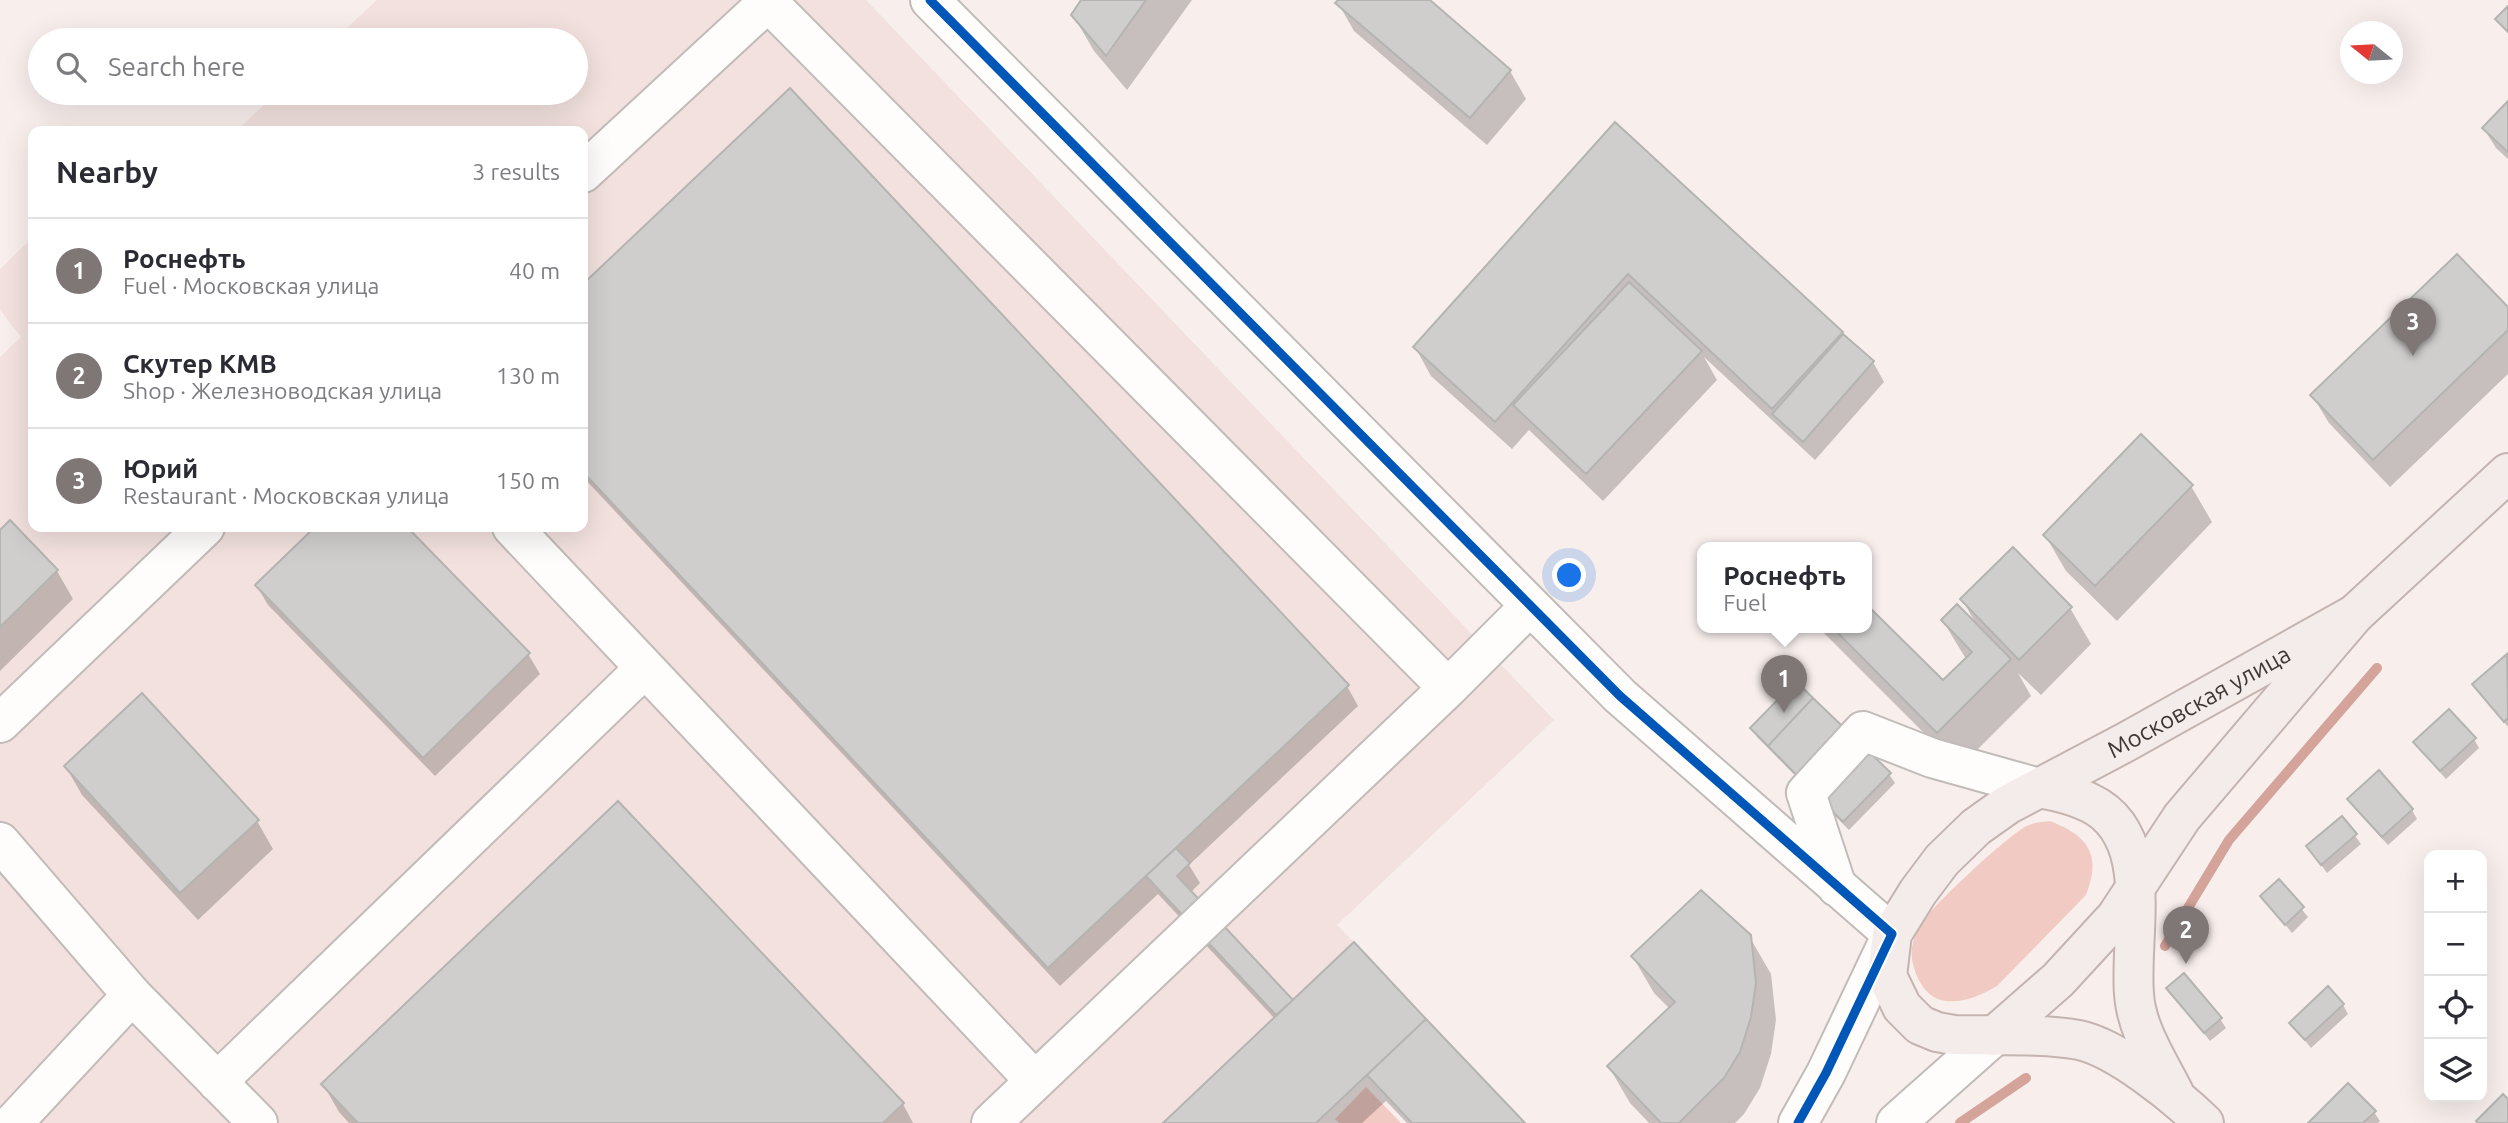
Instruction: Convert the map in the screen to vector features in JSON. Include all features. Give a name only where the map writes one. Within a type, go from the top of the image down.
[{"type":"main road","name":"Московская улица","points":[[2355,614],[2007,805],[1976,827],[1942,860],[1892,934],[1887,976],[1902,1007],[1920,1025],[1937,1032],[1994,1036],[2057,980],[2116,917],[2182,817],[2355,614],[2508,473]]},
{"type":"main road","points":[[2039,788],[2091,803],[2118,824],[2126,839],[2133,861],[2135,891],[2134,997],[2144,1034],[2175,1095]]},
{"type":"main road","points":[[1994,1036],[2080,1040],[2102,1048],[2175,1095],[2204,1123]]},
{"type":"street","points":[[930,0],[1619,696],[1892,934]]},
{"type":"street","points":[[588,168],[768,2],[1448,688]]},
{"type":"street","points":[[0,723],[200,532]]},
{"type":"street","points":[[517,532],[1035,1081]]},
{"type":"street","points":[[991,1123],[1448,688],[1530,606]]},
{"type":"street","points":[[217,1082],[645,668]]},
{"type":"street","points":[[1837,887],[1806,793],[1863,731],[1932,758],[2039,788]]},
{"type":"street","points":[[0,842],[132,995],[258,1123]]},
{"type":"street","name":"Московская улица","points":[[1798,1123],[1826,1073],[1892,934]]},
{"type":"street","points":[[13,1123],[132,995]]},
{"type":"street","name":"Московская улица","points":[[1896,1123],[1994,1036]]},
{"type":"shaded area","points":[[377,0],[866,0],[1554,720],[1337,925],[1354,942],[1171,1115],[1177,1123],[0,1123],[0,357],[21,337],[0,310],[0,269],[28,242],[28,532],[588,532],[588,126],[241,126],[264,105],[588,105],[588,28],[347,28]]},
{"type":"shaded area","points":[[2050,821],[2074,833],[2088,848],[2092,868],[2086,895],[1997,986],[1963,1000],[1941,1000],[1928,993],[1918,979],[1913,962],[1912,947],[1919,927],[1952,890],[2006,841],[2029,825]]},
{"type":"shaded area","points":[[1366,1087],[1401,1123],[1339,1123],[1335,1119]]},
{"type":"building","points":[[1081,0],[1146,0],[1106,56],[1071,15]]},
{"type":"building","points":[[1338,0],[1430,0],[1511,70],[1470,118],[1335,3]]},
{"type":"building","points":[[2508,6],[2508,32],[2495,19]]},
{"type":"building","points":[[790,88],[1349,685],[1048,968],[588,477],[588,279]]},
{"type":"building","points":[[2508,101],[2508,152],[2482,128]]},
{"type":"building","points":[[1615,122],[1843,332],[1772,409],[1628,274],[1495,422],[1413,347]]},
{"type":"building","points":[[2457,254],[2508,307],[2508,330],[2373,460],[2310,395]]},
{"type":"building","points":[[1629,282],[1702,351],[1586,474],[1513,405]]},
{"type":"building","points":[[1843,334],[1874,361],[1803,442],[1772,414]]},
{"type":"building","points":[[2141,434],[2193,485],[2095,586],[2043,535]]},
{"type":"building","points":[[10,520],[58,570],[0,627],[0,530]]},
{"type":"building","points":[[310,532],[412,532],[530,653],[423,758],[255,585]]},
{"type":"building","points":[[2013,547],[2072,607],[2019,660],[1960,599]]},
{"type":"building","points":[[1957,604],[2011,659],[1937,733],[1838,633],[1872,633],[1872,610],[1943,680],[1972,652],[1941,620]]},
{"type":"building","points":[[2507,654],[2508,718],[2504,722],[2472,684]]},
{"type":"building","points":[[1796,681],[1813,698],[1768,746],[1750,728]]},
{"type":"building","points":[[142,693],[259,820],[180,893],[64,766]]},
{"type":"building","points":[[1813,698],[1891,773],[1843,822],[1768,746]]},
{"type":"building","points":[[2449,709],[2476,738],[2440,771],[2413,742]]},
{"type":"building","points":[[2379,770],[2413,809],[2382,837],[2347,799]]},
{"type":"building","points":[[618,801],[904,1103],[883,1123],[358,1123],[321,1084]]},
{"type":"building","points":[[2342,816],[2357,834],[2321,865],[2306,846]]},
{"type":"building","points":[[1176,848],[1190,863],[1177,876],[1293,1000],[1276,1015],[1146,876]]},
{"type":"building","points":[[2279,879],[2304,907],[2285,925],[2260,896]]},
{"type":"building","points":[[1701,890],[1751,935],[1756,983],[1751,1017],[1740,1052],[1724,1078],[1679,1123],[1661,1123],[1607,1066],[1675,1002],[1631,956]]},
{"type":"building","points":[[1354,942],[1426,1019],[1316,1123],[1163,1123]]},
{"type":"building","points":[[2184,973],[2222,1018],[2204,1033],[2166,988]]},
{"type":"building","points":[[2328,986],[2344,1004],[2305,1040],[2289,1023]]},
{"type":"building","points":[[1426,1019],[1525,1123],[1412,1123],[1367,1075]]},
{"type":"building","points":[[2348,1083],[2376,1111],[2363,1123],[2308,1123]]},
{"type":"building","points":[[2503,1094],[2508,1099],[2508,1123],[2478,1123],[2476,1121]]},
{"type":"waterway","points":[[2165,946],[2229,840],[2377,668]]},
{"type":"waterway","points":[[1960,1123],[2026,1078]]},
{"type":"cycle path","points":[[930,0],[1620,696],[1892,934],[1826,1073],[1798,1123]]},
{"type":"place","name":"Юрий","points":[[2413,356]]},
{"type":"place","name":"Роснефть","points":[[1784,713]]},
{"type":"place","name":"Скутер КМВ","points":[[2186,964]]}]
